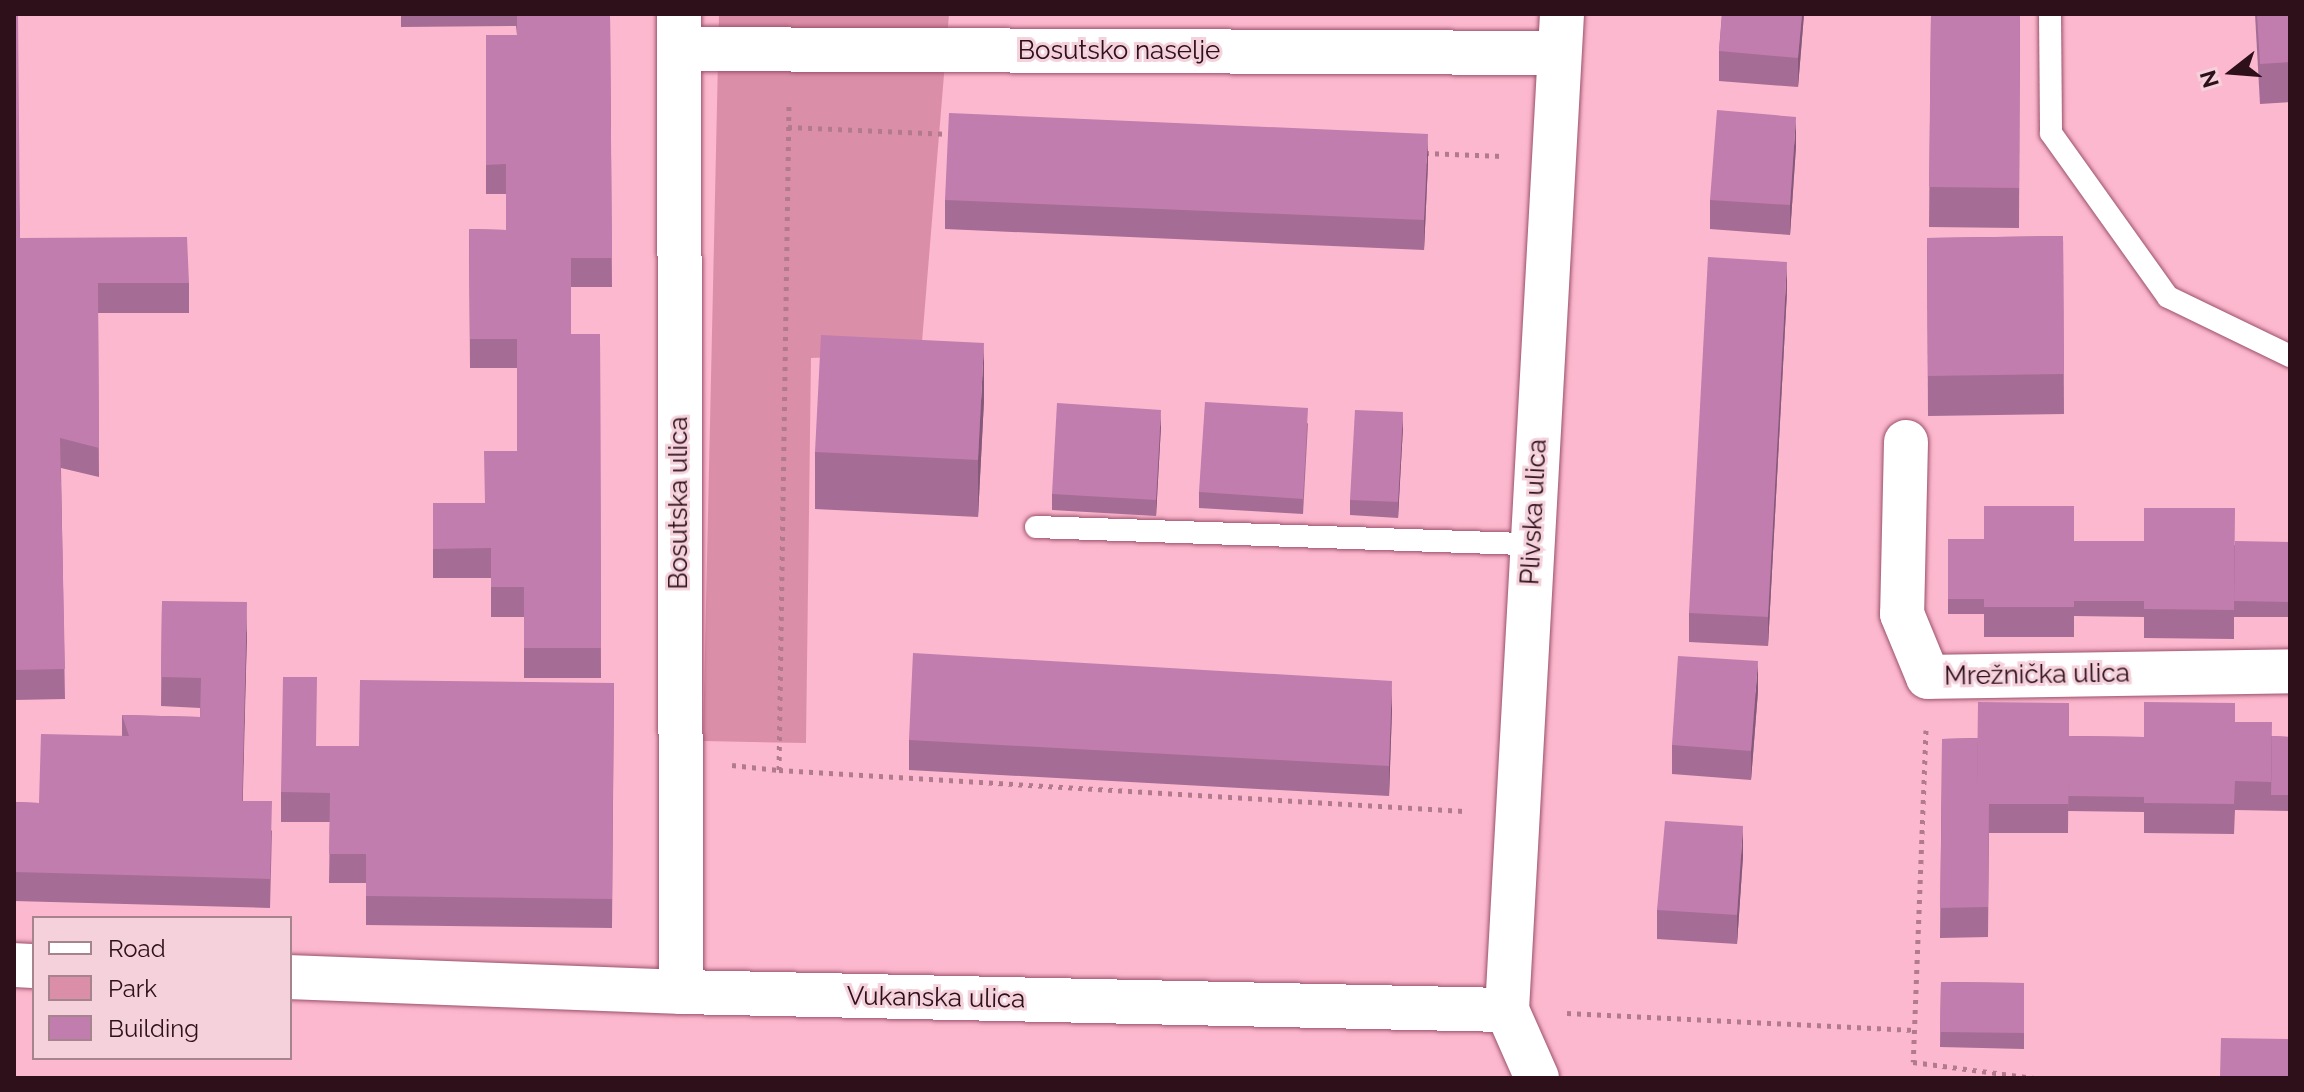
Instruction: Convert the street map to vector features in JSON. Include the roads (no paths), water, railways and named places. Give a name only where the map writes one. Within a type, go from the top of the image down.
[{"type":"street","name":"Bosutsko naselje","points":[[679,32],[791,50],[1560,33]]},
{"type":"street","name":"Bosutska ulica","points":[[679,32],[681,992]]},
{"type":"street","name":"Plivska ulica","points":[[1507,1010],[1560,33]]},
{"type":"street","name":"Mrežnička ulica","points":[[1906,442],[1902,614],[1928,677],[2290,671]]},
{"type":"street","name":"Vukanska ulica","points":[[292,977],[681,992],[1507,1010]]},
{"type":"street","points":[[1507,1010],[1537,1078]]},
{"type":"lane","points":[[2050,14],[2051,133],[2168,297],[2290,356]]},
{"type":"lane","points":[[1036,527],[1532,544]]}]
